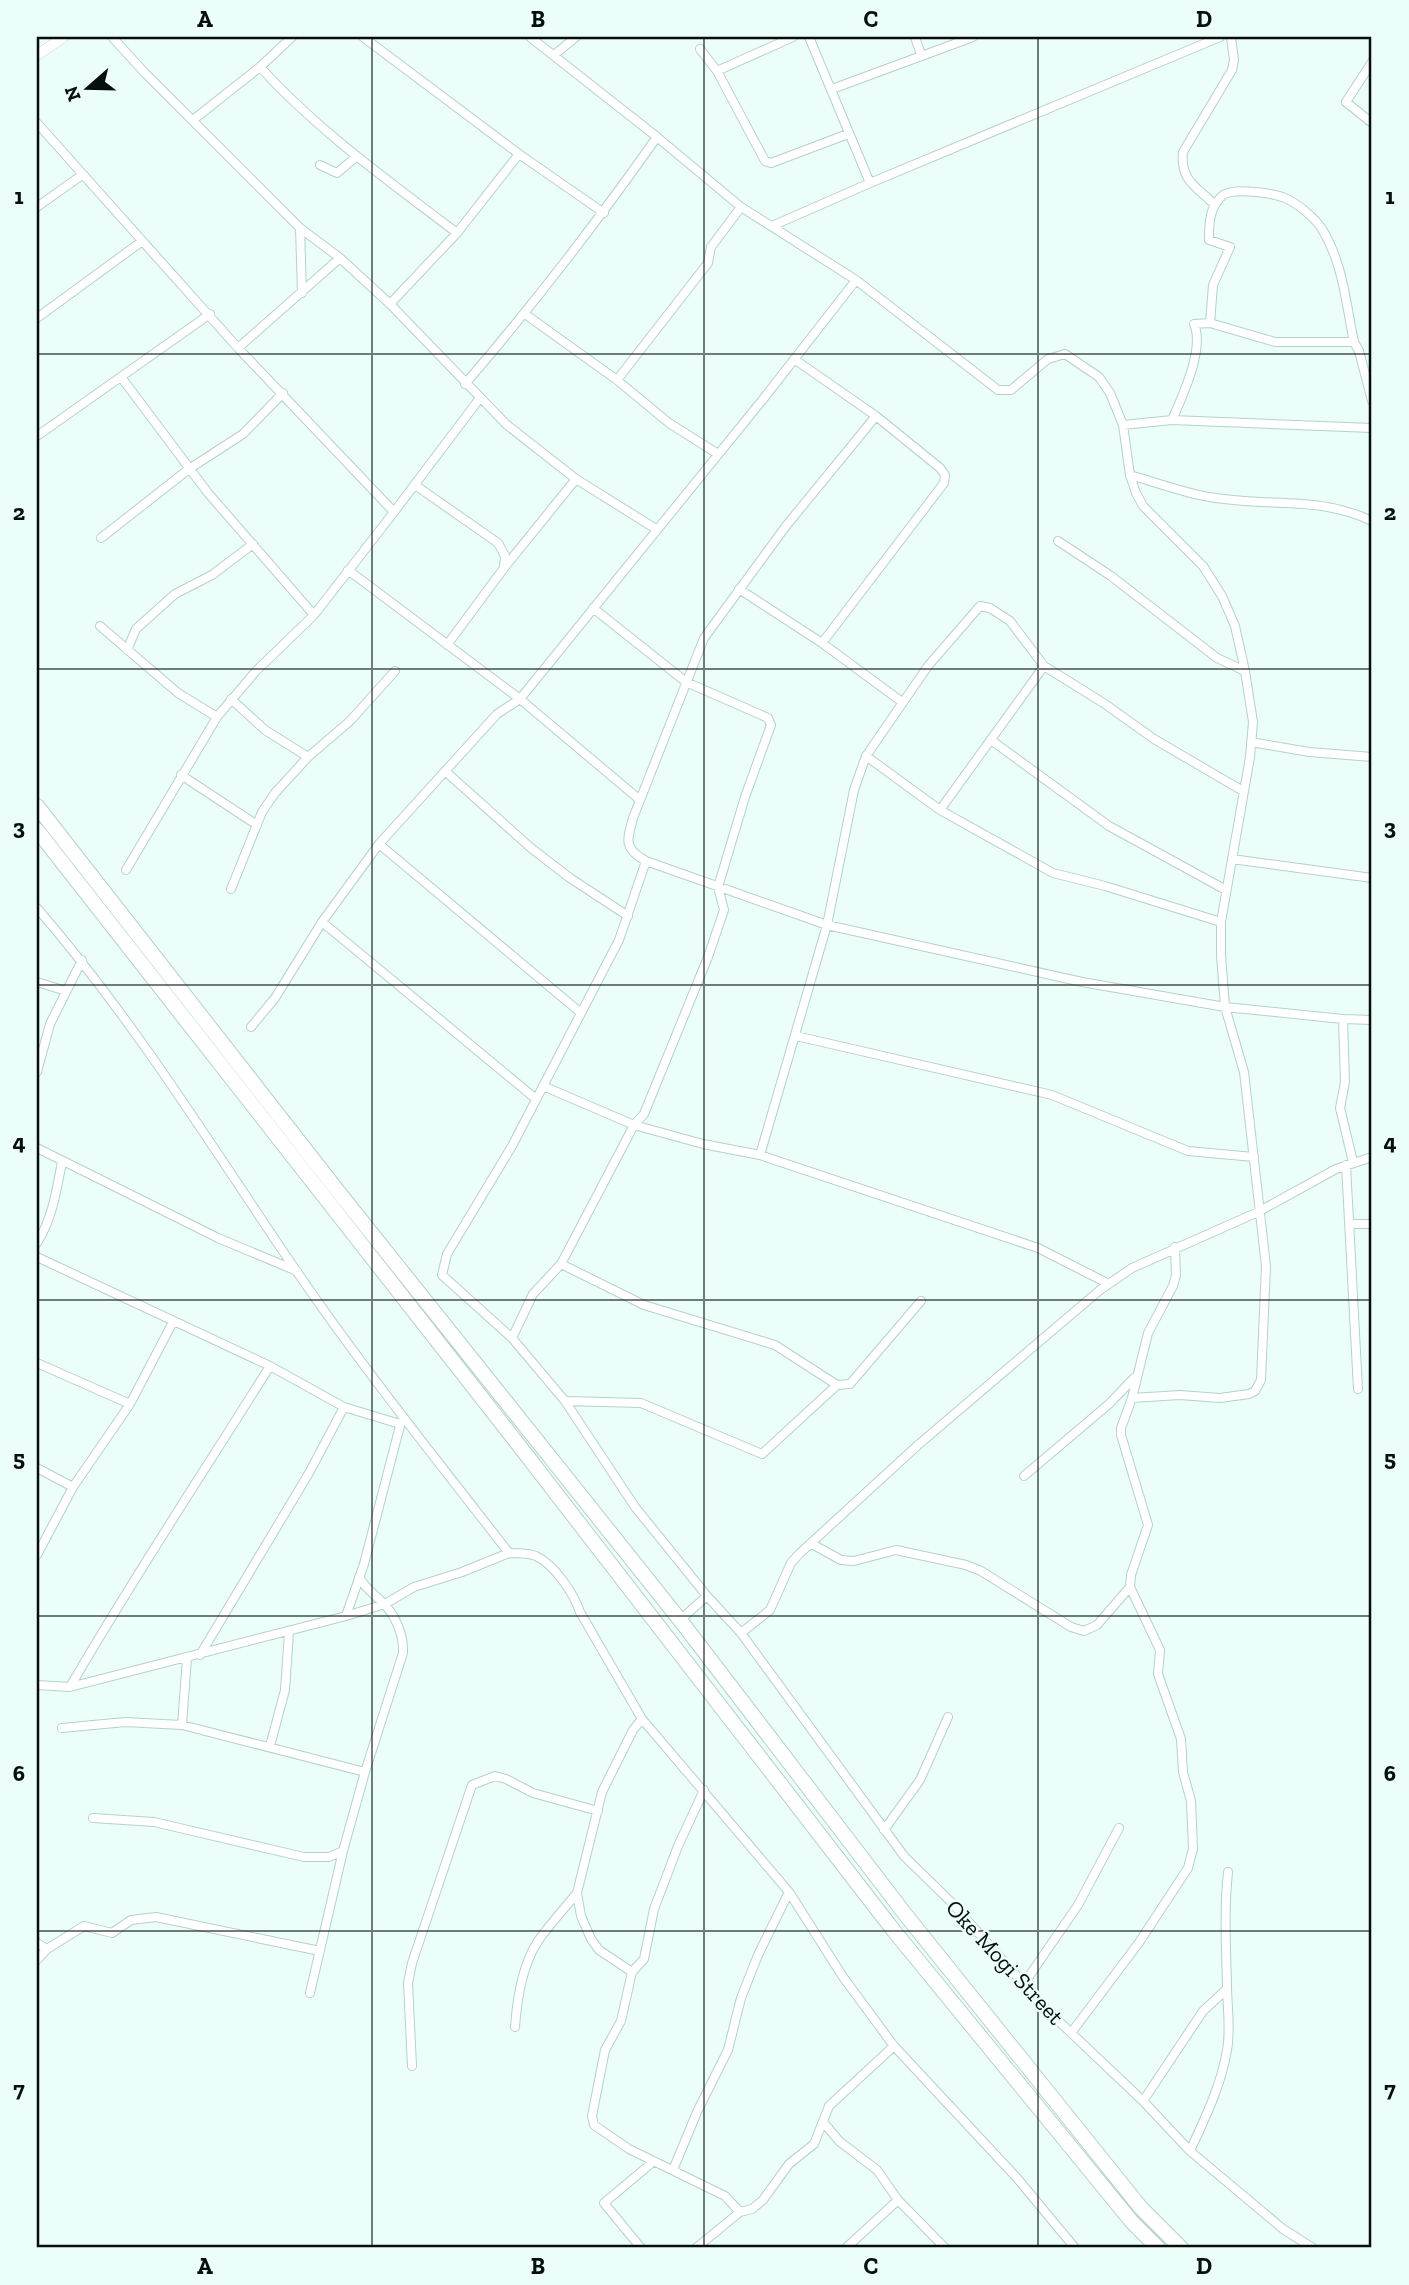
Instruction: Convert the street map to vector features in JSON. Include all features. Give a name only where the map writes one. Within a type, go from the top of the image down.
[{"type":"highway","points":[[37,806],[680,1620],[905,1914],[1142,2208],[1181,2248]]},
{"type":"highway","points":[[37,830],[514,1439],[894,1931],[1132,2222],[1158,2248]]},
{"type":"street","points":[[37,55],[64,37]]},
{"type":"street","points":[[112,37],[300,228],[341,258],[390,304],[507,425],[576,479],[656,529]]},
{"type":"street","points":[[193,120],[260,67],[292,37]]},
{"type":"street","points":[[363,37],[519,154],[604,213]]},
{"type":"street","points":[[530,37],[741,207],[856,280],[998,390],[1011,390],[1048,359],[1065,354],[1098,377],[1110,393],[1123,425],[1130,475],[1143,506],[1203,566],[1222,596],[1235,626],[1253,722],[1221,922],[1225,1007],[1243,1064],[1266,1275],[1261,1380],[1255,1391],[1220,1398],[1180,1395],[1132,1398]]},
{"type":"street","points":[[554,55],[576,37]]},
{"type":"street","points":[[717,71],[793,37]]},
{"type":"street","points":[[809,37],[870,183]]},
{"type":"street","points":[[915,37],[921,54]]},
{"type":"street","points":[[832,89],[973,37]]},
{"type":"street","points":[[772,226],[1204,40],[1220,37]]},
{"type":"street","points":[[1215,205],[1183,174],[1181,166],[1183,152],[1233,70],[1231,37]]},
{"type":"street","points":[[700,49],[717,71],[765,160],[771,163],[848,134]]},
{"type":"street","points":[[1372,62],[1346,102],[1372,122]]},
{"type":"street","points":[[260,67],[287,97],[356,157],[457,233]]},
{"type":"street","points":[[37,123],[141,242],[394,512]]},
{"type":"street","points":[[465,384],[525,314],[604,213],[657,137]]},
{"type":"street","points":[[390,304],[457,233],[519,154]]},
{"type":"street","points":[[320,165],[337,173],[356,157]]},
{"type":"street","points":[[37,206],[82,175]]},
{"type":"street","points":[[1210,323],[1213,285],[1230,247],[1209,240],[1209,218],[1215,205],[1224,194],[1234,190],[1285,198],[1321,227],[1338,264],[1354,342],[1359,351],[1372,401]]},
{"type":"street","points":[[617,380],[708,263],[711,247],[741,207]]},
{"type":"street","points":[[300,228],[302,293]]},
{"type":"street","points":[[37,318],[141,242]]},
{"type":"street","points":[[239,348],[341,258]]},
{"type":"street","points":[[251,1027],[275,998],[323,922],[379,844],[497,714],[520,699],[856,280]]},
{"type":"street","points":[[37,436],[210,314]]},
{"type":"street","points":[[525,314],[617,380],[670,423],[718,454]]},
{"type":"street","points":[[1172,420],[1187,386],[1198,334],[1194,324],[1210,323],[1275,342],[1354,342]]},
{"type":"street","points":[[794,359],[876,416],[940,468],[944,475],[944,483],[822,643]]},
{"type":"street","points":[[121,377],[189,469],[314,615]]},
{"type":"street","points":[[101,538],[189,469],[243,434],[283,393]]},
{"type":"street","points":[[126,870],[216,717],[256,671],[314,615],[480,398]]},
{"type":"street","points":[[876,416],[786,526],[704,638],[640,800],[627,842],[632,853],[646,861],[827,925],[1082,982],[1225,1007],[1372,1020]]},
{"type":"street","points":[[1123,425],[1172,420],[1372,428]]},
{"type":"street","points":[[1130,475],[1213,498],[1308,503],[1359,515],[1372,521]]},
{"type":"street","points":[[447,645],[504,568],[576,479]]},
{"type":"street","points":[[415,485],[498,543],[505,556],[504,568]]},
{"type":"street","points":[[1058,541],[1111,576],[1217,658],[1245,671]]},
{"type":"street","points":[[127,650],[136,629],[175,594],[212,575],[253,544]]},
{"type":"street","points":[[348,570],[520,699],[640,800]]},
{"type":"street","points":[[739,589],[822,643],[902,702]]},
{"type":"street","points":[[760,1155],[827,925],[855,790],[866,756],[928,666],[980,606],[990,608],[1010,621],[1044,666],[1154,739],[1242,790]]},
{"type":"street","points":[[512,1338],[533,1294],[561,1264],[634,1125],[644,1114],[724,910],[718,887],[744,797],[771,725],[768,718],[686,682],[593,608]]},
{"type":"street","points":[[100,626],[177,693],[216,717]]},
{"type":"street","points":[[940,810],[1044,666]]},
{"type":"street","points":[[231,889],[257,825],[275,793],[308,757],[350,721],[395,671]]},
{"type":"street","points":[[231,699],[265,730],[308,757]]},
{"type":"street","points":[[991,740],[1109,826],[1226,890]]},
{"type":"street","points":[[1251,742],[1372,757]]},
{"type":"street","points":[[866,756],[940,810],[1053,873],[1221,922]]},
{"type":"street","points":[[445,771],[531,848],[570,878],[628,916]]},
{"type":"street","points":[[181,775],[257,825]]},
{"type":"street","points":[[379,844],[581,1013]]},
{"type":"street","points":[[1232,859],[1372,878]]},
{"type":"street","points":[[323,922],[536,1099],[620,940],[646,861]]},
{"type":"street","points":[[37,908],[82,960],[187,1107],[297,1271],[402,1420],[509,1553]]},
{"type":"street","points":[[37,1072],[50,1024],[82,960]]},
{"type":"street","points":[[37,982],[65,991]]},
{"type":"street","points":[[1343,1019],[1345,1082],[1340,1108],[1350,1164],[1350,1224],[1358,1389]]},
{"type":"street","points":[[796,1036],[1052,1095],[1188,1151],[1254,1157]]},
{"type":"street","points":[[543,1086],[634,1125],[703,1144],[760,1155],[1038,1248],[1109,1284]]},
{"type":"street","name":"Oke Mogi Street","points":[[536,1099],[512,1146],[447,1254],[442,1275],[512,1338],[565,1401],[635,1507],[707,1596],[741,1633],[904,1856],[951,1902],[1023,1984],[1143,2101],[1190,2151],[1283,2229],[1313,2248]]},
{"type":"street","points":[[37,1148],[218,1238],[297,1271]]},
{"type":"street","points":[[741,1633],[770,1610],[791,1563],[918,1445],[1109,1284],[1132,1268],[1175,1247],[1258,1213],[1350,1164],[1372,1157]]},
{"type":"street","points":[[37,1243],[48,1224],[62,1162]]},
{"type":"street","points":[[1350,1224],[1372,1224]]},
{"type":"street","points":[[1071,2033],[1138,1944],[1188,1868],[1193,1849],[1191,1801],[1183,1772],[1181,1739],[1157,1674],[1160,1650],[1130,1587],[1131,1575],[1148,1525],[1121,1435],[1148,1333],[1173,1286],[1176,1275],[1175,1247]]},
{"type":"street","points":[[37,1257],[270,1366],[344,1407],[402,1420]]},
{"type":"street","points":[[561,1264],[644,1305],[775,1345],[837,1385],[850,1384],[921,1301]]},
{"type":"street","points":[[37,1555],[73,1487],[130,1404],[173,1322]]},
{"type":"street","points":[[37,1363],[130,1404]]},
{"type":"street","points":[[70,1687],[118,1604],[163,1538],[270,1366]]},
{"type":"street","points":[[1024,1476],[1109,1404],[1136,1377]]},
{"type":"street","points":[[565,1401],[641,1403],[762,1454],[837,1385]]},
{"type":"street","points":[[200,1655],[309,1474],[344,1407]]},
{"type":"street","points":[[346,1616],[402,1420]]},
{"type":"street","points":[[37,1468],[73,1487]]},
{"type":"street","points":[[812,1544],[841,1560],[854,1561],[897,1550],[966,1565],[981,1571],[1071,1627],[1084,1631],[1097,1625],[1130,1587]]},
{"type":"street","points":[[37,1685],[70,1687],[289,1632],[385,1604],[414,1587],[509,1553],[535,1555],[547,1563],[574,1595],[580,1612],[642,1719],[789,1892],[843,1977],[894,2046],[1017,2178],[1075,2248]]},
{"type":"street","points":[[310,1993],[343,1851],[403,1653],[404,1642],[400,1630],[385,1604],[365,1587],[359,1577]]},
{"type":"street","points":[[680,1620],[707,1596]]},
{"type":"street","points":[[270,1746],[285,1690],[289,1632]]},
{"type":"street","points":[[182,1725],[187,1658]]},
{"type":"street","points":[[884,1830],[920,1780],[948,1717]]},
{"type":"street","points":[[515,2027],[528,1961],[537,1942],[577,1893],[602,1792],[633,1730],[642,1719]]},
{"type":"street","points":[[62,1728],[125,1722],[182,1725],[365,1772]]},
{"type":"street","points":[[412,2066],[408,1983],[416,1950],[472,1785],[495,1776],[533,1793],[598,1811]]},
{"type":"street","points":[[704,1790],[678,1846],[654,1909],[644,1959],[632,1972],[621,2021],[605,2050],[592,2116],[593,2125],[629,2148],[725,2196],[740,2212]]},
{"type":"street","points":[[93,1818],[154,1822],[304,1857],[329,1857],[343,1851]]},
{"type":"street","points":[[1023,1984],[1078,1905],[1119,1828]]},
{"type":"street","points":[[1190,2151],[1214,2099],[1227,2049],[1230,2015],[1227,1989],[1228,1872]]},
{"type":"street","points":[[673,2170],[696,2112],[728,2050],[741,1998],[758,1955],[789,1892]]},
{"type":"street","points":[[577,1893],[591,1939],[599,1950],[632,1972]]},
{"type":"street","points":[[37,1960],[47,1949],[84,1926],[112,1933],[131,1920],[156,1917],[320,1951]]},
{"type":"street","points":[[37,1943],[47,1949]]},
{"type":"street","points":[[1143,2101],[1203,2011],[1227,1989]]},
{"type":"street","points":[[696,2248],[740,2212],[763,2200],[789,2164],[814,2144],[829,2106],[894,2046]]},
{"type":"street","points":[[824,2123],[839,2141],[877,2170],[898,2200],[945,2248]]},
{"type":"street","points":[[641,2248],[604,2203],[654,2161]]},
{"type":"street","points":[[846,2248],[898,2200]]}]
